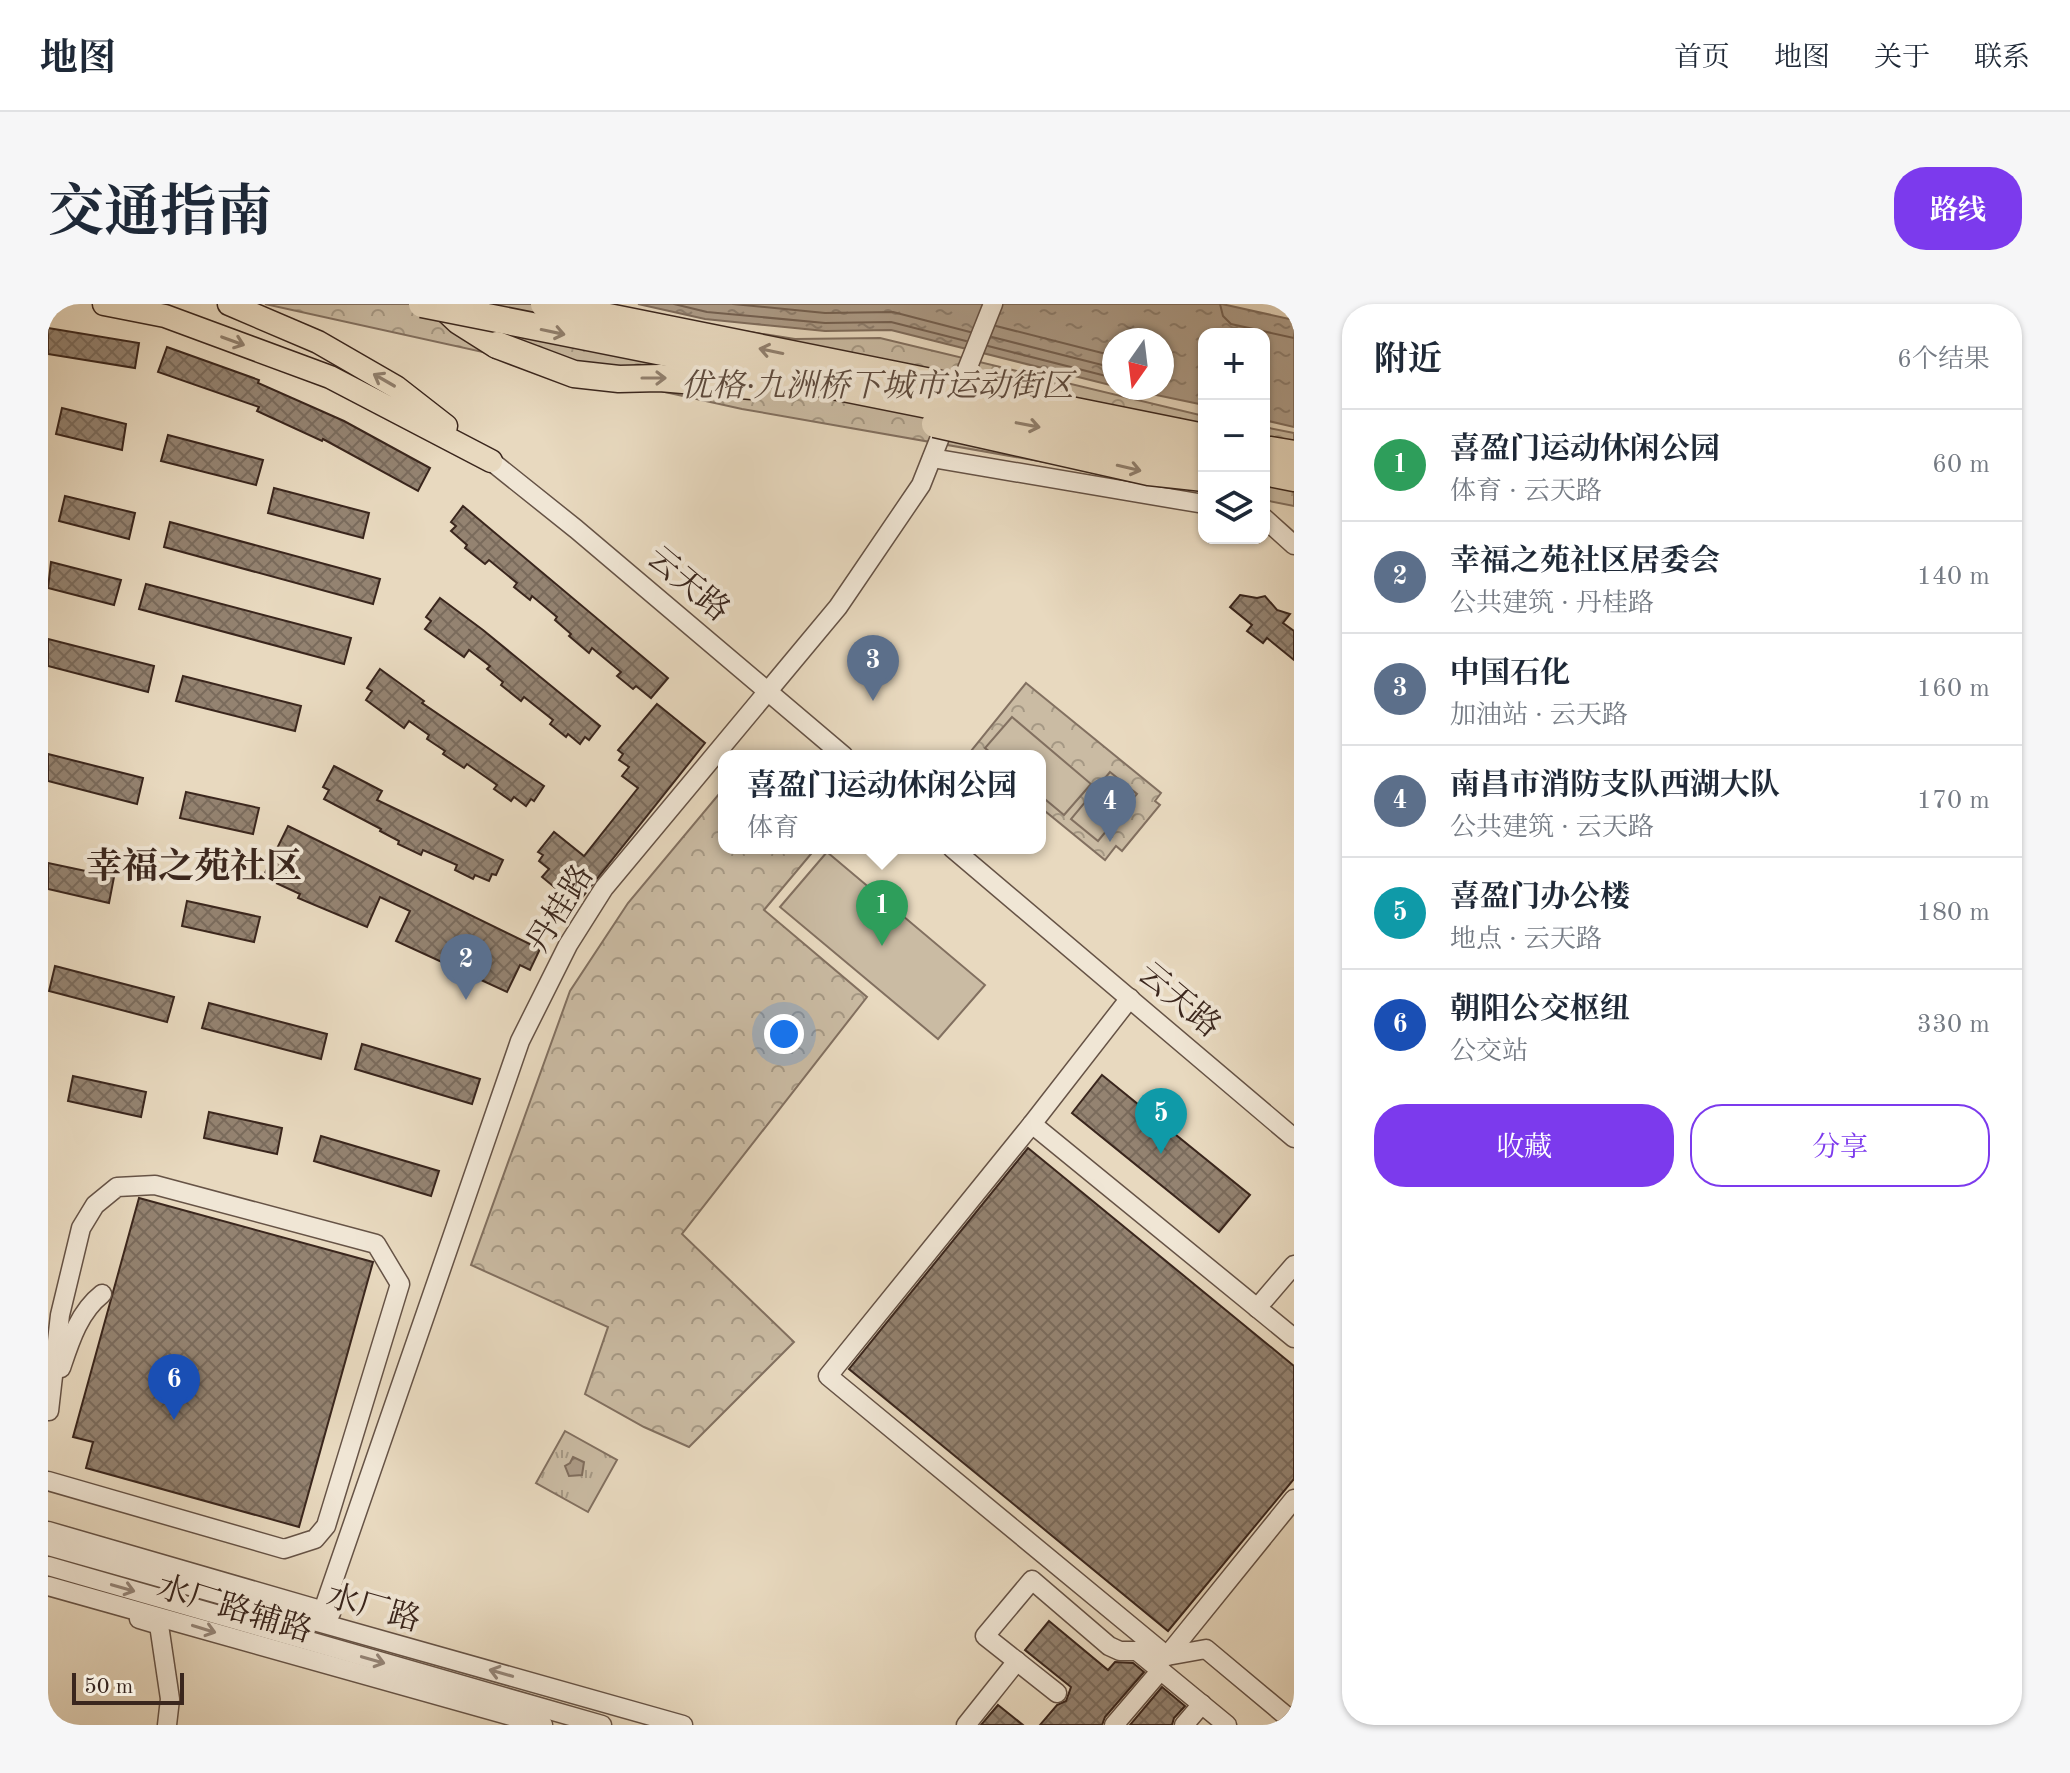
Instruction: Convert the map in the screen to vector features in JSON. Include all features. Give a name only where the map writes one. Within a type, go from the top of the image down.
[{"type":"highway","points":[[422,304],[1198,459]]},
{"type":"highway","points":[[441,304],[459,321],[497,345],[574,374],[767,387],[1149,472],[1198,477]]},
{"type":"highway","points":[[544,304],[1198,436]]},
{"type":"highway","points":[[1270,450],[1294,454]]},
{"type":"highway","points":[[1270,473],[1294,478]]},
{"type":"highway","points":[[1270,485],[1294,487]]},
{"type":"main road","name":"云天路","points":[[104,304],[165,316],[330,377],[491,461]]},
{"type":"main road","name":"云天路","points":[[229,304],[318,342],[396,387],[491,461]]},
{"type":"street","name":"丹桂路","points":[[718,750],[838,607],[921,485],[993,304]]},
{"type":"street","points":[[932,458],[1198,503]]},
{"type":"street","name":"云天路","points":[[491,461],[837,750]]},
{"type":"street","points":[[1270,523],[1294,545]]},
{"type":"street","name":"丹桂路","points":[[321,1616],[520,1041],[568,945],[604,888],[718,750]]},
{"type":"street","name":"云天路","points":[[959,854],[1294,1138]]},
{"type":"street","points":[[1130,998],[828,1376],[1164,1663],[1202,1704],[1227,1725]]},
{"type":"street","points":[[1032,1124],[1294,1338]]},
{"type":"street","points":[[48,1425],[60,1315],[81,1228],[95,1205],[117,1187],[155,1185],[376,1244],[400,1284],[326,1526],[315,1539],[284,1549],[48,1481]]},
{"type":"street","points":[[1257,1308],[1294,1265]]},
{"type":"street","points":[[49,1411],[62,1364],[82,1315],[90,1303],[102,1294]]},
{"type":"street","points":[[1114,1725],[1294,1499]]},
{"type":"street","name":"水厂路辅路","points":[[48,1531],[321,1616]]},
{"type":"street","name":"水厂路","points":[[48,1546],[321,1616],[442,1657],[685,1725]]},
{"type":"street","name":"水厂路","points":[[48,1566],[602,1725]]},
{"type":"street","points":[[1057,1693],[985,1636],[1032,1580],[1109,1646],[1120,1651],[1137,1651],[1164,1663],[1206,1649],[1291,1720],[1294,1716]]},
{"type":"street","points":[[48,1589],[159,1625],[170,1699],[167,1725]]},
{"type":"street","name":"水厂路辅路","points":[[48,1589],[543,1725]]},
{"type":"street","points":[[966,1725],[1017,1661]]},
{"type":"street","points":[[1184,1725],[1202,1704]]},
{"type":"green space","name":"优格·九洲桥下城市运动街区","points":[[265,304],[605,304],[680,321],[795,339],[880,338],[1102,391],[1102,400],[1138,400],[1198,415],[1198,489],[742,409]]},
{"type":"green space","points":[[1270,428],[1294,433],[1294,506],[1270,501]]},
{"type":"green space","points":[[1026,683],[1161,793],[1155,801],[1160,805],[1122,851],[1116,846],[1105,860],[1046,812],[1046,750],[972,750]]},
{"type":"green space","points":[[1012,717],[1091,784],[1064,815],[1046,800],[1046,750],[985,748]]},
{"type":"green space","points":[[1110,772],[1137,794],[1098,841],[1071,819]]},
{"type":"green space","points":[[718,795],[718,854],[811,854],[764,910],[867,997],[682,1234],[794,1342],[689,1447],[644,1427],[585,1394],[608,1327],[471,1265],[570,991],[628,903]]},
{"type":"green space","points":[[825,854],[829,854],[985,985],[938,1039],[780,907]]},
{"type":"green space","points":[[565,1431],[617,1460],[588,1512],[536,1483]]},
{"type":"water","points":[[638,304],[1222,304],[1294,320],[1294,427],[1270,421],[1270,328],[1198,328],[1198,404],[1174,399],[1174,328],[1102,328],[1102,383],[891,330],[825,331],[705,319]]},
{"type":"water","points":[[573,1457],[584,1462],[582,1475],[569,1476],[565,1466]]},
{"type":"building","points":[[48,328],[139,343],[135,368],[48,354]]},
{"type":"building","points":[[167,347],[259,380],[258,383],[344,421],[430,468],[418,491],[323,439],[257,411],[259,407],[158,372]]},
{"type":"building","points":[[62,408],[126,424],[122,450],[56,434]]},
{"type":"building","points":[[168,435],[263,460],[256,485],[161,461]]},
{"type":"building","points":[[274,488],[369,513],[363,538],[268,513]]},
{"type":"building","points":[[65,496],[135,513],[129,539],[59,521]]},
{"type":"building","points":[[463,506],[668,678],[651,698],[617,676],[621,672],[592,648],[589,653],[569,636],[571,634],[555,620],[557,617],[532,596],[530,600],[514,587],[517,583],[489,560],[485,564],[465,548],[467,545],[451,531],[456,526],[451,522]]},
{"type":"building","points":[[170,522],[380,579],[373,604],[164,547]]},
{"type":"building","points":[[51,562],[121,580],[114,605],[48,588]]},
{"type":"building","points":[[146,584],[351,638],[344,664],[139,609]]},
{"type":"building","points":[[1240,595],[1265,596],[1277,610],[1290,614],[1283,623],[1294,631],[1294,660],[1267,638],[1263,643],[1247,631],[1252,625],[1230,607]]},
{"type":"building","points":[[440,598],[600,726],[589,740],[585,737],[580,744],[568,734],[566,737],[550,724],[553,720],[524,697],[521,701],[501,685],[503,682],[487,669],[490,666],[469,650],[464,657],[425,629],[431,621],[426,617]]},
{"type":"building","points":[[48,639],[154,666],[148,692],[48,666]]},
{"type":"building","points":[[380,669],[424,701],[422,703],[544,786],[534,801],[531,799],[526,806],[514,797],[511,801],[494,789],[497,785],[467,764],[464,768],[443,754],[445,751],[427,739],[429,735],[409,721],[404,728],[366,700],[372,691],[367,688]]},
{"type":"building","points":[[183,676],[301,706],[295,731],[176,701]]},
{"type":"building","points":[[657,704],[705,743],[576,905],[542,877],[549,869],[539,861],[543,855],[538,852],[554,832],[584,856],[638,788],[622,776],[629,767],[619,760],[623,754],[618,750]]},
{"type":"building","points":[[48,754],[143,778],[137,804],[48,781]]},
{"type":"building","points":[[334,766],[382,791],[377,800],[503,860],[496,875],[492,874],[489,881],[475,875],[473,879],[455,870],[457,865],[423,850],[421,855],[398,844],[399,841],[381,829],[324,799],[329,790],[323,787]]},
{"type":"building","points":[[186,792],[259,808],[253,834],[180,818]]},
{"type":"building","points":[[288,826],[540,949],[530,970],[520,965],[507,992],[396,941],[410,911],[380,897],[367,927],[298,898],[300,894],[263,877]]},
{"type":"building","points":[[48,863],[114,877],[109,903],[48,889]]},
{"type":"building","points":[[187,901],[260,917],[254,942],[182,926]]},
{"type":"building","points":[[55,966],[174,997],[167,1022],[49,991]]},
{"type":"building","points":[[209,1003],[327,1034],[321,1059],[202,1028]]},
{"type":"building","points":[[362,1044],[480,1079],[472,1104],[355,1069]]},
{"type":"building","points":[[1102,1075],[1250,1195],[1219,1232],[1072,1113]]},
{"type":"building","points":[[73,1076],[146,1092],[141,1117],[68,1101]]},
{"type":"building","points":[[209,1112],[282,1128],[277,1154],[204,1138]]},
{"type":"building","points":[[321,1136],[439,1171],[431,1196],[314,1161]]},
{"type":"building","points":[[1028,1148],[1294,1366],[1294,1479],[1168,1631],[849,1369]]},
{"type":"building","points":[[139,1198],[373,1262],[299,1527],[86,1468],[93,1442],[73,1437]]},
{"type":"building","points":[[1049,1621],[1108,1670],[1115,1662],[1133,1663],[1144,1672],[1105,1717],[1102,1725],[1040,1725],[1057,1705],[1066,1701],[1071,1687],[1025,1650]]},
{"type":"building","points":[[1162,1687],[1185,1706],[1172,1725],[1130,1725]]},
{"type":"building","points":[[998,1705],[1023,1725],[981,1725]]},
{"type":"place","name":"中国石化","points":[[873,701]]},
{"type":"place","name":"南昌市消防支队西湖大队","points":[[1110,842]]},
{"type":"place","name":"喜盈门运动休闲公园","points":[[882,946]]},
{"type":"place","name":"幸福之苑社区居委会","points":[[466,1000]]},
{"type":"place","name":"喜盈门办公楼","points":[[1161,1154]]},
{"type":"place","name":"朝阳公交枢纽","points":[[174,1420]]},
{"type":"district","name":"幸福之苑社区","points":[[194,865]]}]
